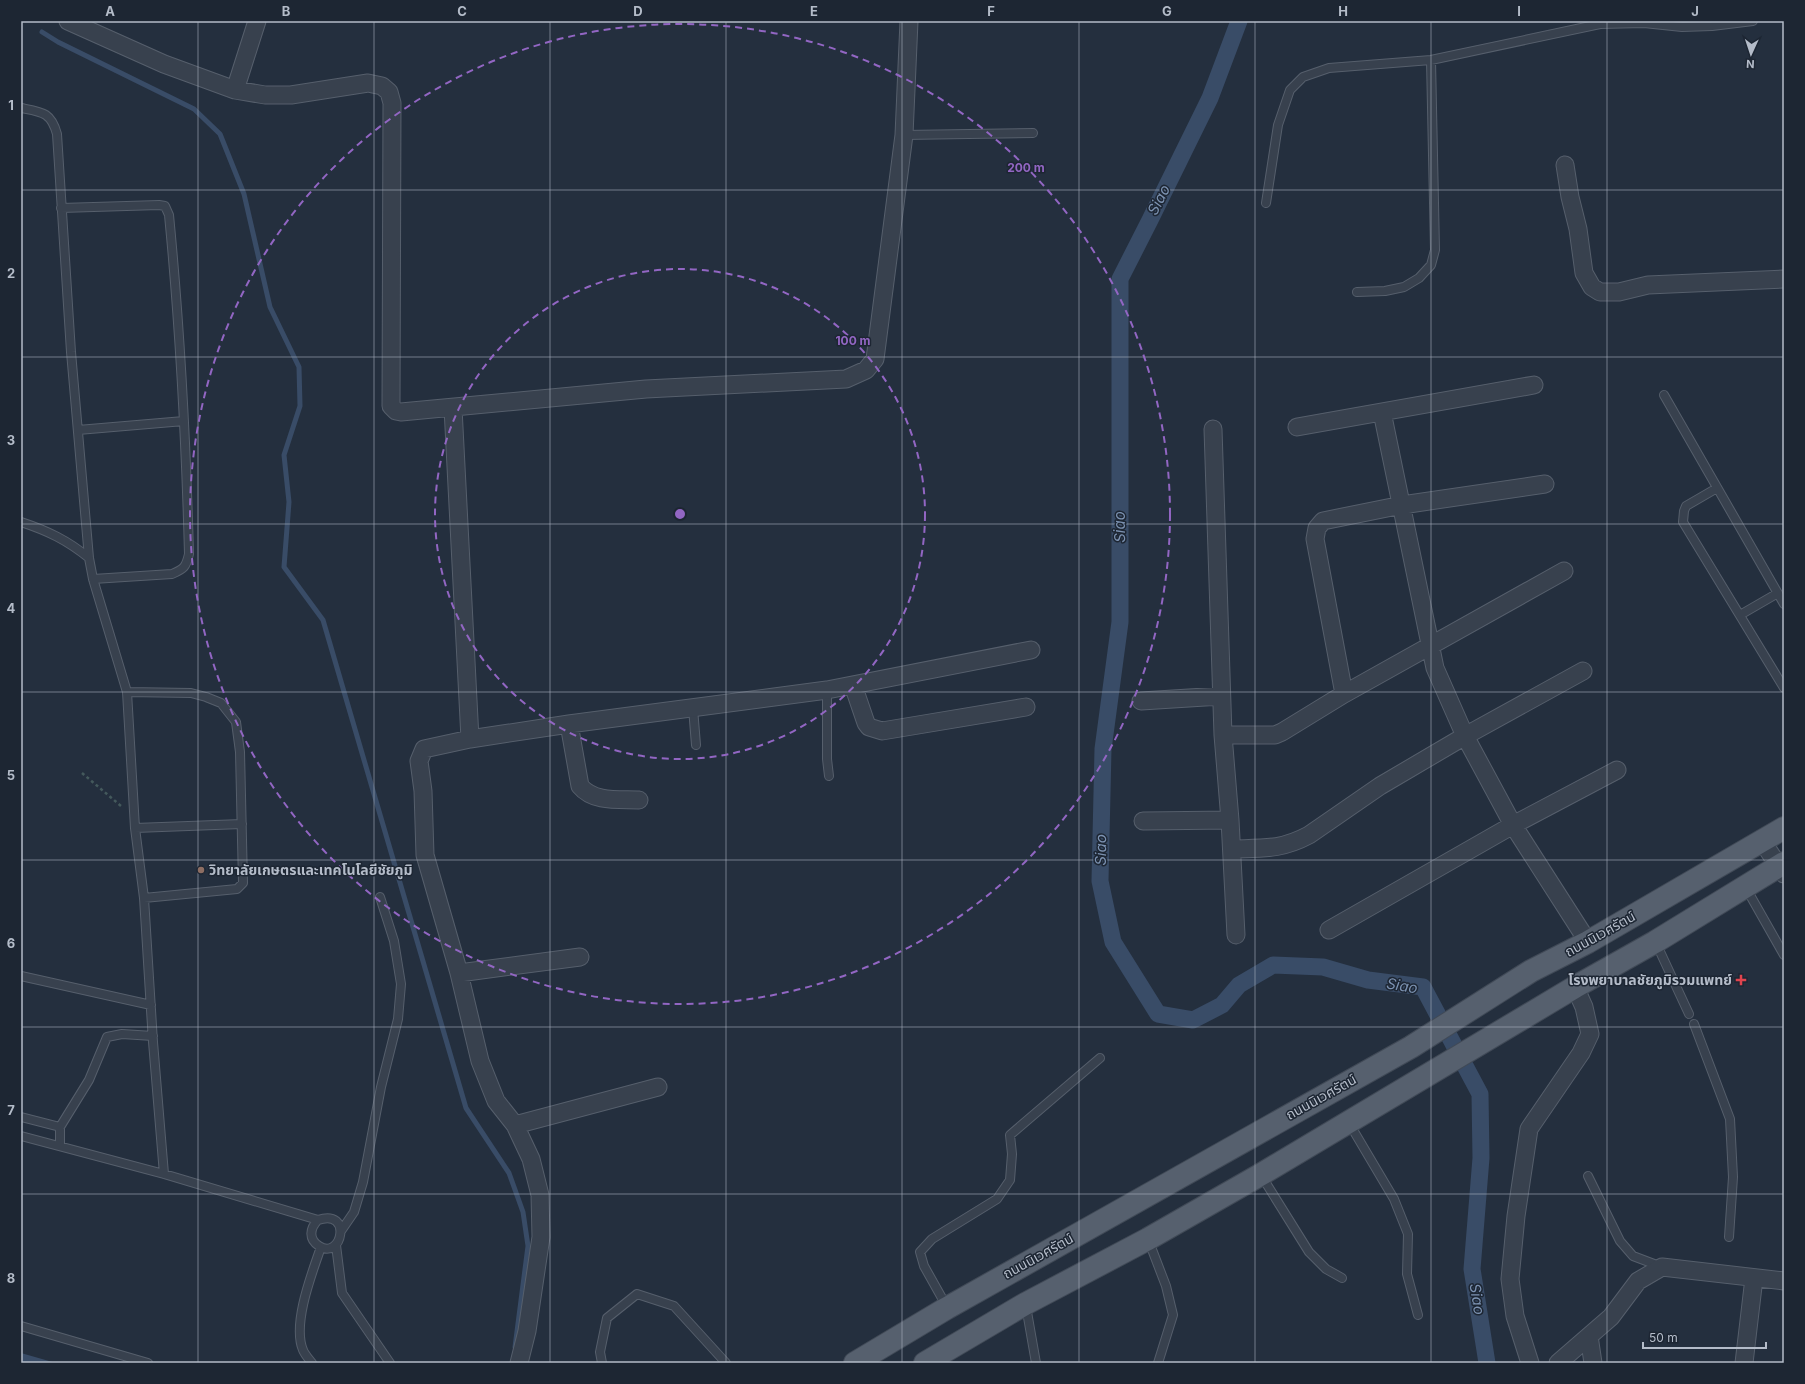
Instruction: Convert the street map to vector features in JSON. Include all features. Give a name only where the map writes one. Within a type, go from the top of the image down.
[{"type":"main road","name":"ถนนนิเวศรัตน์","points":[[855,1363],[947,1308],[1410,1046],[1531,970],[1588,942],[1784,828]]},
{"type":"main road","points":[[925,1363],[1025,1304],[1148,1238],[1260,1175],[1746,887],[1782,868]]},
{"type":"street","points":[[68,21],[158,62],[235,90],[265,95],[291,95],[368,83],[382,86],[389,92],[392,103],[391,406],[396,411],[401,412],[646,389],[846,379],[866,370],[875,359],[904,136],[909,21]]},
{"type":"street","points":[[235,90],[257,21]]},
{"type":"street","points":[[1565,165],[1570,197],[1578,230],[1584,273],[1592,287],[1600,292],[1619,292],[1648,285],[1784,279]]},
{"type":"street","points":[[1297,427],[1534,385]]},
{"type":"street","points":[[453,408],[470,739]]},
{"type":"street","points":[[1382,412],[1402,505],[1429,646],[1440,680],[1466,736],[1513,825],[1588,942]]},
{"type":"street","points":[[1214,429],[1221,696],[1232,849],[1236,935]]},
{"type":"street","points":[[1344,694],[1315,539],[1318,528],[1323,521],[1402,505],[1545,484]]},
{"type":"street","points":[[1223,734],[1275,734],[1282,732],[1344,694],[1564,571]]},
{"type":"street","points":[[519,1363],[527,1331],[541,1230],[540,1195],[531,1159],[515,1125],[496,1101],[480,1060],[458,973],[425,856],[419,761],[424,750],[470,739],[569,724],[827,690],[1031,650]]},
{"type":"street","points":[[1232,849],[1275,848],[1298,841],[1380,786],[1583,671]]},
{"type":"street","points":[[853,685],[866,723],[869,727],[882,730],[1026,706]]},
{"type":"street","points":[[1141,701],[1221,696]]},
{"type":"street","points":[[569,724],[580,786],[586,793],[597,798],[639,800]]},
{"type":"street","points":[[1329,930],[1513,825],[1617,770]]},
{"type":"street","points":[[1143,821],[1230,820]]},
{"type":"street","points":[[1762,840],[1782,868]]},
{"type":"street","points":[[458,973],[580,957]]},
{"type":"street","points":[[1530,1363],[1515,1316],[1510,1279],[1516,1216],[1528,1129],[1582,1053],[1590,1034],[1584,1007],[1576,987]]},
{"type":"street","points":[[515,1125],[658,1087]]},
{"type":"street","points":[[1558,1363],[1610,1317],[1638,1281],[1662,1267],[1784,1281]]},
{"type":"street","points":[[1744,1363],[1754,1278]]},
{"type":"street","points":[[1589,1336],[1593,1363]]},
{"type":"lane","points":[[1266,203],[1278,125],[1290,90],[1303,77],[1329,68],[1431,60],[1600,24],[1644,23],[1682,27],[1712,26],[1753,21]]},
{"type":"lane","points":[[1357,292],[1385,291],[1404,287],[1419,278],[1431,265],[1435,250],[1431,60]]},
{"type":"lane","points":[[21,108],[41,112],[50,117],[57,134],[61,208],[89,558],[127,692],[134,816],[144,898],[164,1174]]},
{"type":"lane","points":[[904,136],[1033,133]]},
{"type":"lane","points":[[61,208],[165,206],[169,215],[177,299],[184,421],[189,554],[187,564],[181,570],[172,574],[94,579]]},
{"type":"lane","points":[[1664,395],[1784,604]]},
{"type":"lane","points":[[78,430],[184,421]]},
{"type":"lane","points":[[1717,488],[1686,506],[1683,522],[1784,688]]},
{"type":"lane","points":[[21,522],[48,531],[73,545],[89,558]]},
{"type":"lane","points":[[1740,615],[1778,593]]},
{"type":"lane","points":[[827,690],[827,759],[829,776]]},
{"type":"lane","points":[[127,692],[191,694],[221,703],[236,722],[240,752],[243,883],[238,889],[144,898]]},
{"type":"lane","points":[[693,708],[696,745]]},
{"type":"lane","points":[[135,828],[242,824]]},
{"type":"lane","points":[[1746,887],[1784,955]]},
{"type":"lane","points":[[341,1231],[354,1212],[363,1182],[381,1087],[398,1019],[401,984],[394,941],[380,897]]},
{"type":"lane","points":[[1655,942],[1689,1014]]},
{"type":"lane","points":[[21,976],[151,1005]]},
{"type":"lane","points":[[1694,1024],[1730,1119],[1733,1177],[1729,1237]]},
{"type":"lane","points":[[60,1146],[60,1127],[89,1080],[107,1037],[122,1034],[153,1036]]},
{"type":"lane","points":[[947,1308],[924,1266],[920,1252],[932,1239],[997,1199],[1010,1180],[1012,1154],[1010,1135],[1100,1058]]},
{"type":"lane","points":[[21,1117],[60,1127]]},
{"type":"lane","points":[[1349,1123],[1394,1199],[1408,1234],[1407,1274],[1418,1315]]},
{"type":"lane","points":[[21,1136],[164,1174],[318,1220]]},
{"type":"lane","points":[[1260,1175],[1309,1252],[1326,1269],[1342,1278]]},
{"type":"lane","points":[[1588,1176],[1620,1241],[1633,1256],[1662,1267]]},
{"type":"lane","points":[[326,1217],[333,1219],[339,1224],[341,1231],[340,1239],[336,1245],[328,1248],[321,1247],[314,1242],[311,1234],[312,1226],[318,1220],[326,1217]]},
{"type":"lane","points":[[1148,1238],[1166,1286],[1173,1315],[1158,1363]]},
{"type":"lane","points":[[336,1245],[342,1293],[390,1363]]},
{"type":"lane","points":[[312,1363],[303,1350],[299,1330],[307,1290],[321,1247]]},
{"type":"lane","points":[[602,1363],[600,1352],[607,1318],[638,1294],[674,1306],[726,1363]]},
{"type":"lane","points":[[1025,1304],[1036,1363]]},
{"type":"lane","points":[[21,1326],[148,1363]]},
{"type":"path","points":[[82,773],[134,816]]},
{"type":"water","points":[[21,1353],[56,1363],[21,1363]]},
{"type":"waterway","name":"Siao","points":[[1239,21],[1210,98],[1120,279],[1120,622],[1103,749],[1100,881],[1113,942],[1158,1014],[1193,1020],[1222,1005],[1239,985],[1273,965],[1323,967],[1368,980],[1423,987],[1480,1094],[1481,1158],[1472,1269],[1487,1363]]},
{"type":"waterway","points":[[42,32],[58,42],[194,109],[220,134],[244,194],[270,307],[299,367],[300,406],[284,455],[289,502],[284,567],[323,620],[466,1108],[509,1173],[523,1212],[528,1246],[515,1347]]},
{"type":"place","name":"วิทยาลัยเกษตรและเทคโนโลยีชัยภูมิ","points":[[201,870]]},
{"type":"place","name":"โรงพยาบาลชัยภูมิรวมแพทย์","points":[[1741,980]]}]
